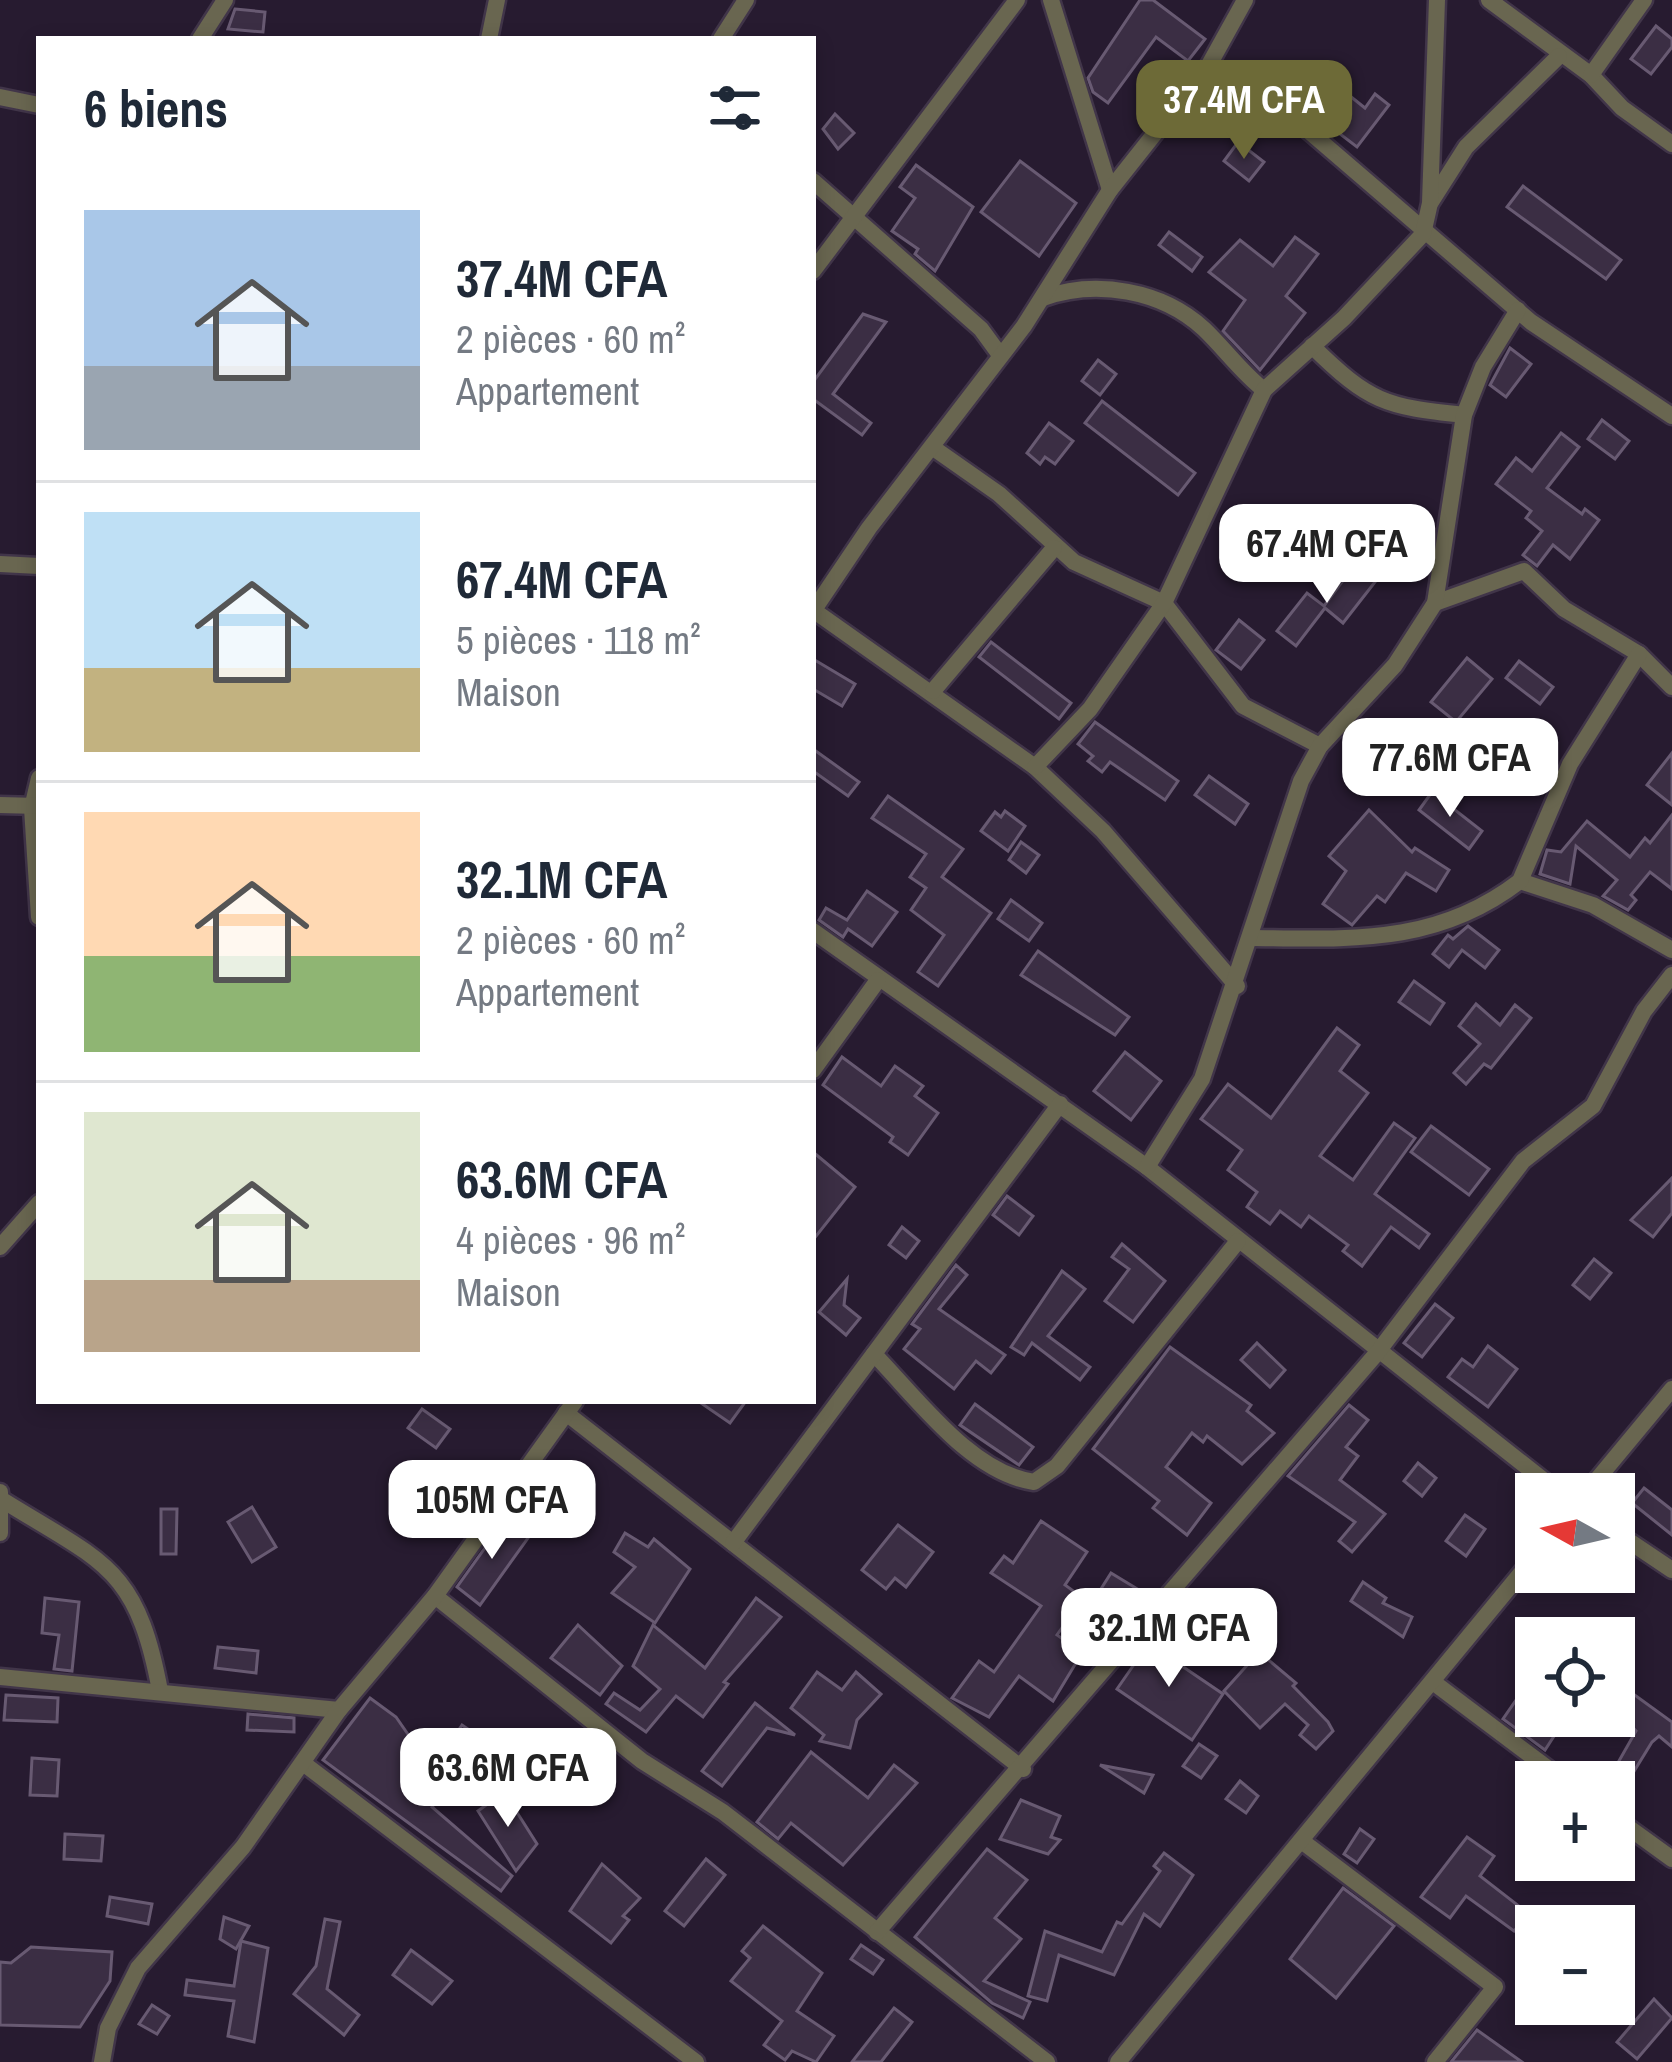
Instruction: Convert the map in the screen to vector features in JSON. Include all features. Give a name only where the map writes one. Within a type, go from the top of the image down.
[{"type":"street","points":[[202,36],[225,0]]},
{"type":"street","points":[[490,36],[497,0]]},
{"type":"street","points":[[723,36],[746,0]]},
{"type":"street","points":[[816,267],[1017,0]]},
{"type":"street","points":[[1051,0],[1110,190]]},
{"type":"street","points":[[816,606],[1042,298],[1110,190],[1209,65],[1245,0]]},
{"type":"street","points":[[1035,767],[1090,709],[1164,603],[1264,390],[1423,234],[1430,203],[1437,0]]},
{"type":"street","points":[[1489,0],[1559,56],[1591,75],[1622,108],[1672,144]]},
{"type":"street","points":[[1591,75],[1644,0]]},
{"type":"street","points":[[1430,203],[1466,147],[1559,56]]},
{"type":"street","points":[[1209,65],[1297,120],[1423,234],[1518,310],[1589,364],[1672,416]]},
{"type":"street","points":[[0,98],[36,104]]},
{"type":"street","points":[[816,183],[980,329],[1000,355]]},
{"type":"street","points":[[1042,298],[1070,288],[1102,287],[1175,308],[1206,331],[1264,390]]},
{"type":"street","points":[[1147,1167],[1202,1079],[1253,938],[1290,810],[1319,746],[1395,665],[1435,603],[1464,415],[1483,367],[1518,310]]},
{"type":"street","points":[[1312,346],[1358,391],[1382,402],[1464,415]]},
{"type":"street","points":[[932,447],[999,494],[1054,548],[1164,603],[1243,706],[1319,746]]},
{"type":"street","points":[[933,691],[1054,548]]},
{"type":"street","points":[[0,564],[36,566]]},
{"type":"street","points":[[1435,603],[1524,571],[1564,609],[1639,653],[1672,687]]},
{"type":"street","points":[[816,612],[1035,767],[1103,831],[1237,986]]},
{"type":"street","points":[[1253,938],[1422,932],[1520,881],[1570,764],[1639,653]]},
{"type":"street","points":[[0,805],[35,807]]},
{"type":"street","points":[[1520,881],[1593,905],[1672,950]]},
{"type":"street","points":[[816,933],[1147,1167],[1534,1473]]},
{"type":"street","points":[[878,1931],[1377,1353],[1523,1161],[1593,1106],[1644,1011],[1672,974]]},
{"type":"street","points":[[816,1066],[878,980]]},
{"type":"street","points":[[733,1543],[1060,1104]]},
{"type":"street","points":[[0,1247],[36,1206]]},
{"type":"street","points":[[874,1354],[960,1441],[1010,1479],[1034,1482],[1057,1466],[1238,1241]]},
{"type":"street","points":[[1602,1473],[1672,1389]]},
{"type":"street","points":[[102,2062],[108,2028],[138,1968],[243,1847],[338,1710],[435,1596],[571,1407],[733,1543],[1023,1768]]},
{"type":"street","points":[[0,1533],[2,1496]]},
{"type":"street","points":[[2,1496],[95,1558],[130,1591],[148,1627],[160,1690]]},
{"type":"street","points":[[1635,1545],[1672,1570]]},
{"type":"street","points":[[1118,2062],[1515,1581]]},
{"type":"street","points":[[435,1596],[642,1761],[723,1812],[1047,2062]]},
{"type":"street","points":[[0,1677],[338,1710]]},
{"type":"street","points":[[1433,1682],[1538,1761]]},
{"type":"street","points":[[303,1763],[696,2062]]},
{"type":"street","points":[[1635,1832],[1672,1859]]},
{"type":"street","points":[[1304,1842],[1495,1987],[1435,2062]]},
{"type":"building","points":[[1140,0],[1153,0],[1205,39],[1188,61],[1156,37],[1108,103],[1093,92],[1088,78]]},
{"type":"building","points":[[235,9],[265,12],[263,32],[228,29]]},
{"type":"building","points":[[1656,26],[1672,39],[1672,47],[1651,74],[1631,59]]},
{"type":"building","points":[[1345,92],[1365,108],[1375,94],[1389,105],[1357,147],[1323,121]]},
{"type":"building","points":[[835,114],[854,133],[838,149],[823,129]]},
{"type":"building","points":[[1238,142],[1264,162],[1249,181],[1224,161]]},
{"type":"building","points":[[1020,161],[1076,203],[1039,256],[981,212]]},
{"type":"building","points":[[916,165],[973,207],[935,271],[915,254],[918,249],[892,231],[915,198],[900,187]]},
{"type":"building","points":[[1523,186],[1621,260],[1606,279],[1507,207]]},
{"type":"building","points":[[1169,232],[1202,257],[1192,271],[1159,245]]},
{"type":"building","points":[[1295,237],[1318,254],[1286,296],[1305,313],[1260,370],[1223,331],[1245,300],[1209,272],[1240,240],[1273,266]]},
{"type":"building","points":[[863,314],[886,322],[833,394],[871,423],[862,435],[816,401],[816,378]]},
{"type":"building","points":[[1510,348],[1531,364],[1506,397],[1490,385]]},
{"type":"building","points":[[1098,360],[1116,374],[1100,395],[1082,381]]},
{"type":"building","points":[[1102,401],[1195,473],[1178,495],[1085,423]]},
{"type":"building","points":[[1602,420],[1629,441],[1615,459],[1588,439]]},
{"type":"building","points":[[1049,423],[1073,441],[1055,464],[1045,457],[1040,464],[1027,453]]},
{"type":"building","points":[[1561,433],[1579,447],[1547,488],[1582,514],[1585,509],[1599,520],[1570,559],[1553,545],[1537,566],[1523,555],[1542,531],[1526,518],[1531,511],[1496,484],[1516,458],[1532,471]]},
{"type":"building","points":[[1354,566],[1375,582],[1343,623],[1325,608],[1296,646],[1277,631],[1307,593],[1324,606]]},
{"type":"building","points":[[1239,620],[1264,640],[1241,669],[1216,650]]},
{"type":"building","points":[[991,642],[1071,703],[1059,719],[979,657]]},
{"type":"building","points":[[1467,658],[1492,679],[1456,722],[1431,702]]},
{"type":"building","points":[[816,661],[855,684],[842,706],[816,691]]},
{"type":"building","points":[[1519,661],[1553,687],[1540,704],[1506,678]]},
{"type":"building","points":[[1095,722],[1178,781],[1165,800],[1110,762],[1102,772],[1088,761],[1093,756],[1078,744]]},
{"type":"building","points":[[1462,730],[1478,743],[1439,792],[1402,759],[1418,739],[1441,756]]},
{"type":"building","points":[[816,751],[859,782],[848,796],[816,773]]},
{"type":"building","points":[[1672,753],[1672,805],[1647,785]]},
{"type":"building","points":[[1209,776],[1248,804],[1235,824],[1195,795]]},
{"type":"building","points":[[1432,792],[1482,831],[1469,849],[1419,810]]},
{"type":"building","points":[[888,796],[963,849],[942,877],[991,913],[938,986],[918,972],[944,935],[911,910],[926,888],[910,877],[926,854],[872,818]]},
{"type":"building","points":[[1369,810],[1412,852],[1415,848],[1449,870],[1436,891],[1406,873],[1385,902],[1377,896],[1352,925],[1323,904],[1346,871],[1329,856]]},
{"type":"building","points":[[1005,811],[1025,826],[1008,851],[981,831],[995,812],[1001,817]]},
{"type":"building","points":[[1672,815],[1672,889],[1650,872],[1631,895],[1636,900],[1628,910],[1603,896],[1617,880],[1576,846],[1570,884],[1540,874],[1547,850],[1561,852],[1587,821],[1630,857],[1645,838],[1650,843]]},
{"type":"building","points":[[1021,842],[1039,855],[1026,873],[1009,860]]},
{"type":"building","points":[[867,891],[897,912],[872,946],[848,929],[843,937],[819,920],[826,908],[847,920]]},
{"type":"building","points":[[1011,900],[1042,923],[1029,941],[998,919]]},
{"type":"building","points":[[1468,926],[1499,950],[1485,968],[1462,950],[1449,967],[1433,954],[1448,935],[1453,939]]},
{"type":"building","points":[[1038,951],[1129,1017],[1115,1035],[1021,975]]},
{"type":"building","points":[[1414,981],[1444,1003],[1430,1024],[1399,1002]]},
{"type":"building","points":[[1476,1004],[1500,1025],[1515,1005],[1531,1018],[1491,1068],[1484,1064],[1466,1084],[1454,1073],[1480,1044],[1459,1026]]},
{"type":"building","points":[[1337,1028],[1359,1045],[1340,1071],[1368,1093],[1320,1156],[1353,1180],[1394,1123],[1415,1138],[1375,1194],[1429,1234],[1419,1248],[1391,1227],[1362,1266],[1343,1251],[1348,1245],[1309,1216],[1301,1227],[1280,1211],[1270,1224],[1247,1207],[1257,1192],[1228,1170],[1242,1150],[1201,1119],[1228,1084],[1271,1118]]},
{"type":"building","points":[[1125,1052],[1161,1081],[1131,1120],[1094,1091]]},
{"type":"building","points":[[842,1057],[881,1086],[895,1066],[923,1086],[915,1096],[938,1113],[908,1155],[890,1142],[893,1137],[823,1085]]},
{"type":"building","points":[[1431,1126],[1489,1169],[1469,1195],[1411,1152]]},
{"type":"building","points":[[816,1154],[855,1187],[816,1236]]},
{"type":"building","points":[[1672,1178],[1672,1213],[1653,1237],[1631,1220]]},
{"type":"building","points":[[1007,1196],[1033,1216],[1019,1235],[993,1215]]},
{"type":"building","points":[[902,1227],[919,1241],[906,1258],[889,1245]]},
{"type":"building","points":[[1122,1244],[1165,1281],[1133,1322],[1105,1301],[1129,1269],[1112,1257]]},
{"type":"building","points":[[1594,1259],[1611,1273],[1590,1299],[1573,1285]]},
{"type":"building","points":[[956,1265],[967,1275],[939,1309],[1005,1355],[991,1373],[976,1361],[954,1389],[904,1349],[920,1329],[912,1324]]},
{"type":"building","points":[[1062,1271],[1085,1289],[1048,1336],[1090,1367],[1080,1380],[1032,1343],[1024,1355],[1011,1347]]},
{"type":"building","points":[[847,1279],[844,1305],[860,1318],[846,1335],[819,1312]]},
{"type":"building","points":[[1435,1304],[1453,1318],[1422,1357],[1404,1343]]},
{"type":"building","points":[[1257,1343],[1285,1370],[1270,1387],[1241,1360]]},
{"type":"building","points":[[1488,1346],[1517,1369],[1488,1407],[1448,1377],[1462,1359],[1473,1367]]},
{"type":"building","points":[[1170,1347],[1251,1405],[1247,1411],[1274,1433],[1242,1464],[1207,1436],[1203,1442],[1192,1433],[1166,1467],[1211,1503],[1187,1535],[1153,1508],[1159,1501],[1093,1449]]},
{"type":"building","points":[[702,1404],[744,1404],[730,1423]]},
{"type":"building","points":[[975,1404],[1033,1447],[1019,1465],[960,1425]]},
{"type":"building","points":[[1349,1405],[1368,1420],[1346,1447],[1358,1456],[1340,1480],[1385,1514],[1352,1552],[1339,1541],[1355,1522],[1288,1476]]},
{"type":"building","points":[[422,1409],[450,1429],[436,1448],[408,1428]]},
{"type":"building","points":[[1418,1463],[1436,1478],[1422,1496],[1404,1481]]},
{"type":"building","points":[[464,1473],[475,1483],[443,1518],[432,1508]]},
{"type":"building","points":[[1644,1488],[1672,1510],[1672,1535],[1635,1505]]},
{"type":"building","points":[[252,1507],[276,1547],[252,1562],[228,1522]]},
{"type":"building","points":[[161,1509],[177,1509],[176,1554],[161,1554]]},
{"type":"building","points":[[1465,1515],[1485,1529],[1466,1556],[1446,1541]]},
{"type":"building","points":[[505,1520],[528,1538],[480,1605],[457,1587]]},
{"type":"building","points":[[1041,1521],[1087,1552],[1065,1585],[1083,1598],[1057,1635],[1082,1653],[1053,1701],[1019,1676],[989,1717],[952,1698],[979,1661],[994,1672],[1041,1606],[991,1573],[1004,1556],[1013,1563]]},
{"type":"building","points":[[898,1525],[933,1552],[906,1587],[895,1578],[886,1589],[862,1570]]},
{"type":"building","points":[[625,1533],[648,1547],[654,1539],[690,1569],[655,1623],[612,1593],[635,1567],[614,1552]]},
{"type":"building","points":[[1111,1573],[1139,1590],[1127,1610],[1099,1592]]},
{"type":"building","points":[[1363,1582],[1386,1598],[1383,1603],[1412,1617],[1403,1637],[1351,1601]]},
{"type":"building","points":[[45,1598],[79,1602],[72,1671],[54,1669],[59,1635],[42,1633]]},
{"type":"building","points":[[756,1598],[781,1617],[724,1682],[728,1684],[703,1717],[676,1696],[646,1732],[606,1704],[614,1693],[640,1710],[660,1689],[633,1666],[653,1625],[705,1668]]},
{"type":"building","points":[[578,1625],[622,1666],[600,1695],[551,1658]]},
{"type":"building","points":[[1145,1641],[1223,1694],[1192,1740],[1117,1689],[1133,1666],[1127,1662]]},
{"type":"building","points":[[218,1647],[258,1651],[256,1673],[215,1668]]},
{"type":"building","points":[[1259,1652],[1296,1683],[1293,1686],[1328,1722],[1333,1731],[1316,1749],[1300,1735],[1308,1725],[1285,1704],[1260,1728],[1224,1691]]},
{"type":"building","points":[[817,1672],[842,1690],[856,1672],[881,1694],[857,1720],[850,1748],[820,1741],[824,1735],[791,1708]]},
{"type":"building","points":[[6,1695],[58,1698],[57,1722],[4,1720]]},
{"type":"building","points":[[1635,1695],[1672,1722],[1672,1747],[1659,1736],[1635,1770],[1635,1761],[1619,1761],[1636,1731]]},
{"type":"building","points":[[370,1698],[396,1717],[432,1769],[462,1725],[483,1739],[432,1807],[512,1876],[501,1891],[323,1760]]},
{"type":"building","points":[[1515,1702],[1515,1728],[1503,1719]]},
{"type":"building","points":[[755,1703],[795,1735],[767,1728],[722,1786],[702,1771]]},
{"type":"building","points":[[248,1714],[294,1718],[294,1732],[247,1730]]},
{"type":"building","points":[[1527,1737],[1553,1737],[1545,1750]]},
{"type":"building","points":[[1199,1744],[1217,1756],[1201,1778],[1183,1766]]},
{"type":"building","points":[[811,1752],[868,1798],[894,1765],[917,1783],[843,1865],[791,1823],[778,1839],[757,1822]]},
{"type":"building","points":[[32,1758],[59,1760],[57,1796],[30,1795]]},
{"type":"building","points":[[1100,1765],[1153,1775],[1144,1793]]},
{"type":"building","points":[[1240,1781],[1258,1796],[1246,1813],[1226,1799]]},
{"type":"building","points":[[504,1792],[537,1844],[516,1871],[478,1811]]},
{"type":"building","points":[[1021,1800],[1060,1816],[1051,1837],[1060,1840],[1048,1854],[1000,1839]]},
{"type":"building","points":[[1360,1829],[1374,1839],[1357,1863],[1344,1854]]},
{"type":"building","points":[[65,1834],[103,1836],[101,1861],[64,1859]]},
{"type":"building","points":[[1467,1837],[1494,1856],[1480,1876],[1517,1905],[1515,1930],[1466,1896],[1450,1918],[1421,1897]]},
{"type":"building","points":[[987,1849],[1027,1880],[995,1918],[1021,1939],[984,1981],[1030,2002],[1023,2018],[992,2003],[915,1937]]},
{"type":"building","points":[[1164,1853],[1193,1875],[1160,1926],[1144,1914],[1114,1975],[1059,1955],[1047,2001],[1028,1996],[1045,1931],[1102,1952],[1117,1922],[1122,1924],[1160,1871],[1154,1866]]},
{"type":"building","points":[[706,1859],[725,1875],[684,1926],[665,1911]]},
{"type":"building","points":[[602,1864],[640,1898],[623,1916],[629,1920],[611,1943],[570,1911]]},
{"type":"building","points":[[1343,1888],[1394,1926],[1336,1998],[1290,1959]]},
{"type":"building","points":[[110,1897],[152,1904],[148,1924],[107,1916]]},
{"type":"building","points":[[224,1917],[249,1926],[236,1949],[220,1939]]},
{"type":"building","points":[[325,1919],[340,1922],[327,1989],[359,2015],[344,2035],[294,1994],[316,1966]]},
{"type":"building","points":[[763,1926],[822,1973],[797,2011],[834,2036],[816,2062],[792,2051],[785,2060],[764,2045],[782,2021],[731,1981],[750,1958],[742,1951]]},
{"type":"building","points":[[241,1941],[268,1948],[254,2042],[228,2036],[234,2001],[185,1995],[187,1980],[234,1986]]},
{"type":"building","points":[[861,1945],[883,1960],[873,1974],[851,1959]]},
{"type":"building","points":[[31,1947],[112,1952],[110,1981],[80,2027],[0,2025],[0,1962],[11,1963]]},
{"type":"building","points":[[411,1950],[452,1981],[432,2004],[393,1975]]},
{"type":"building","points":[[1654,1999],[1672,2018],[1637,2059],[1617,2042]]},
{"type":"building","points":[[152,2005],[169,2016],[157,2034],[139,2024]]},
{"type":"building","points":[[894,2008],[912,2022],[881,2062],[852,2062]]},
{"type":"building","points":[[1477,2030],[1522,2062],[1451,2062]]}]
